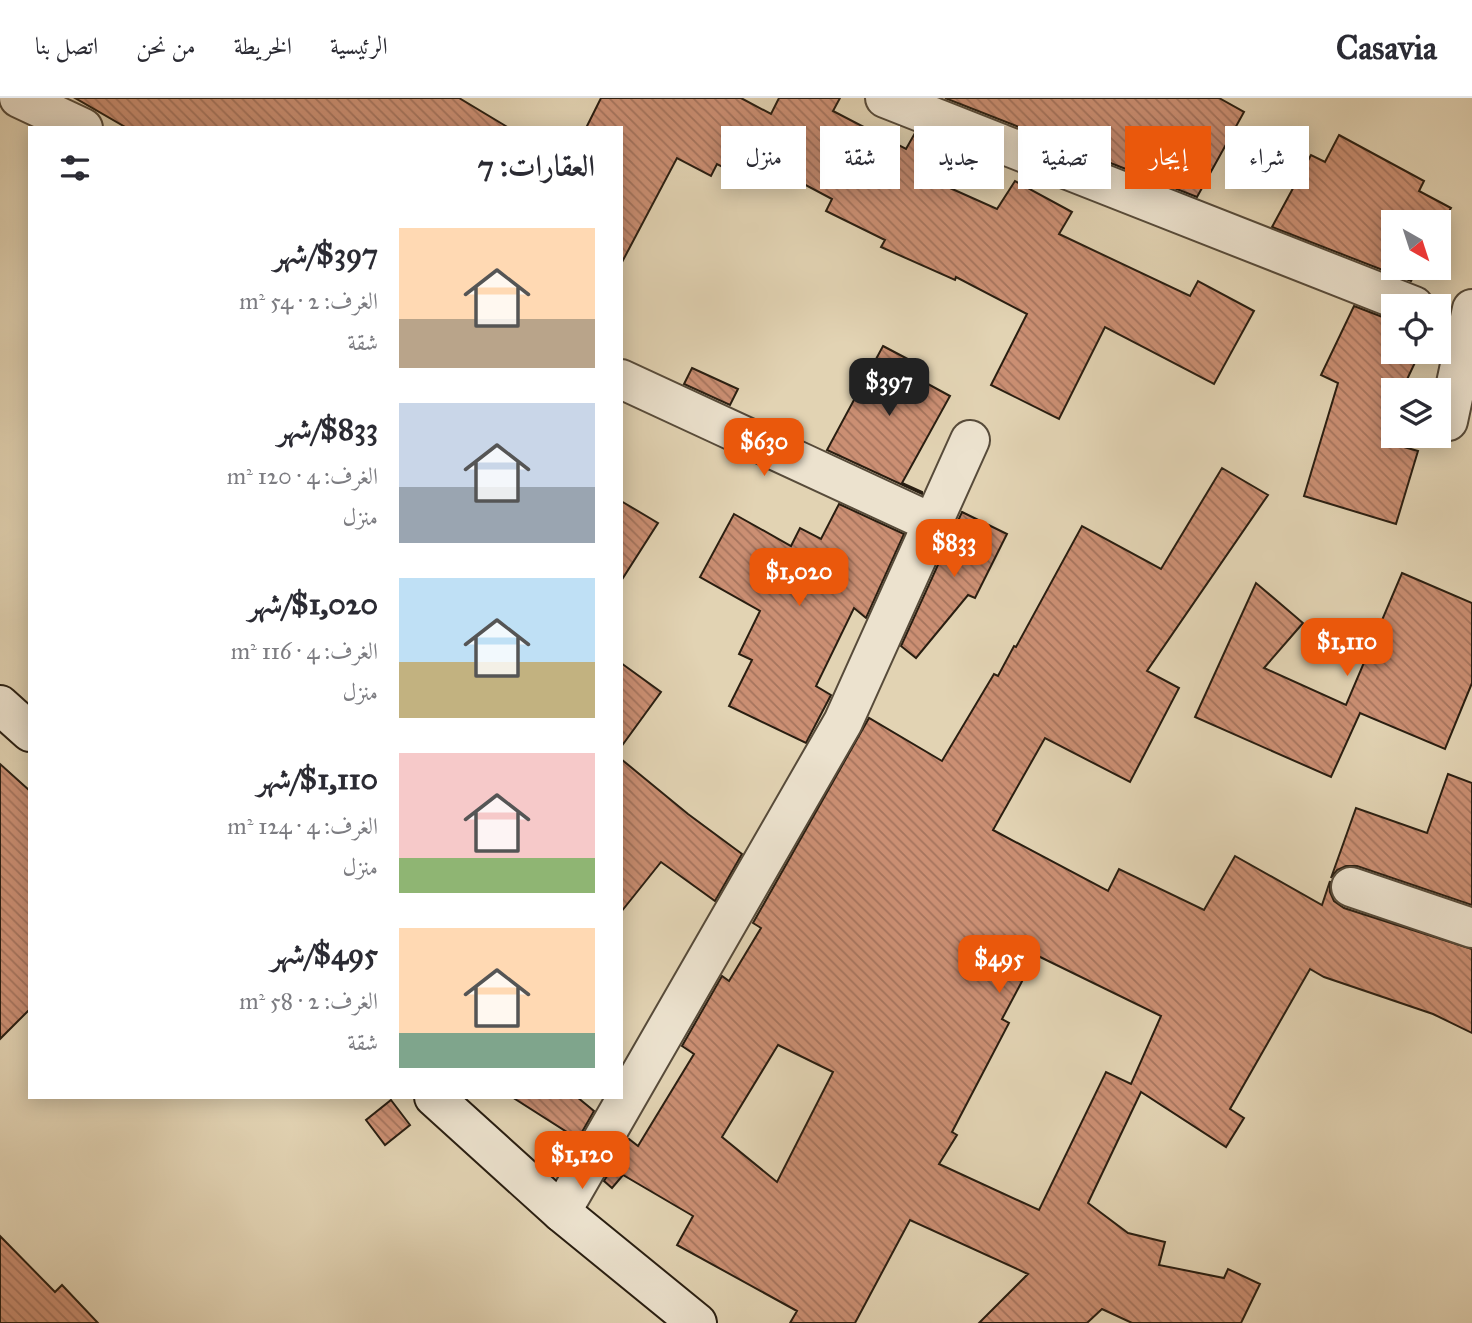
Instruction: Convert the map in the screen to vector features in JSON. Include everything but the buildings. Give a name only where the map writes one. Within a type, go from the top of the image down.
[{"type":"street","points":[[19,98],[79,126]]},
{"type":"street","points":[[885,98],[1383,294]]},
{"type":"street","points":[[1451,395],[1460,317]]},
{"type":"street","points":[[623,380],[932,523]]},
{"type":"street","points":[[561,1212],[843,722],[970,440]]},
{"type":"street","points":[[0,705],[28,730]]},
{"type":"street","points":[[1351,887],[1472,928]]},
{"type":"street","points":[[436,1099],[561,1212],[697,1323]]}]
